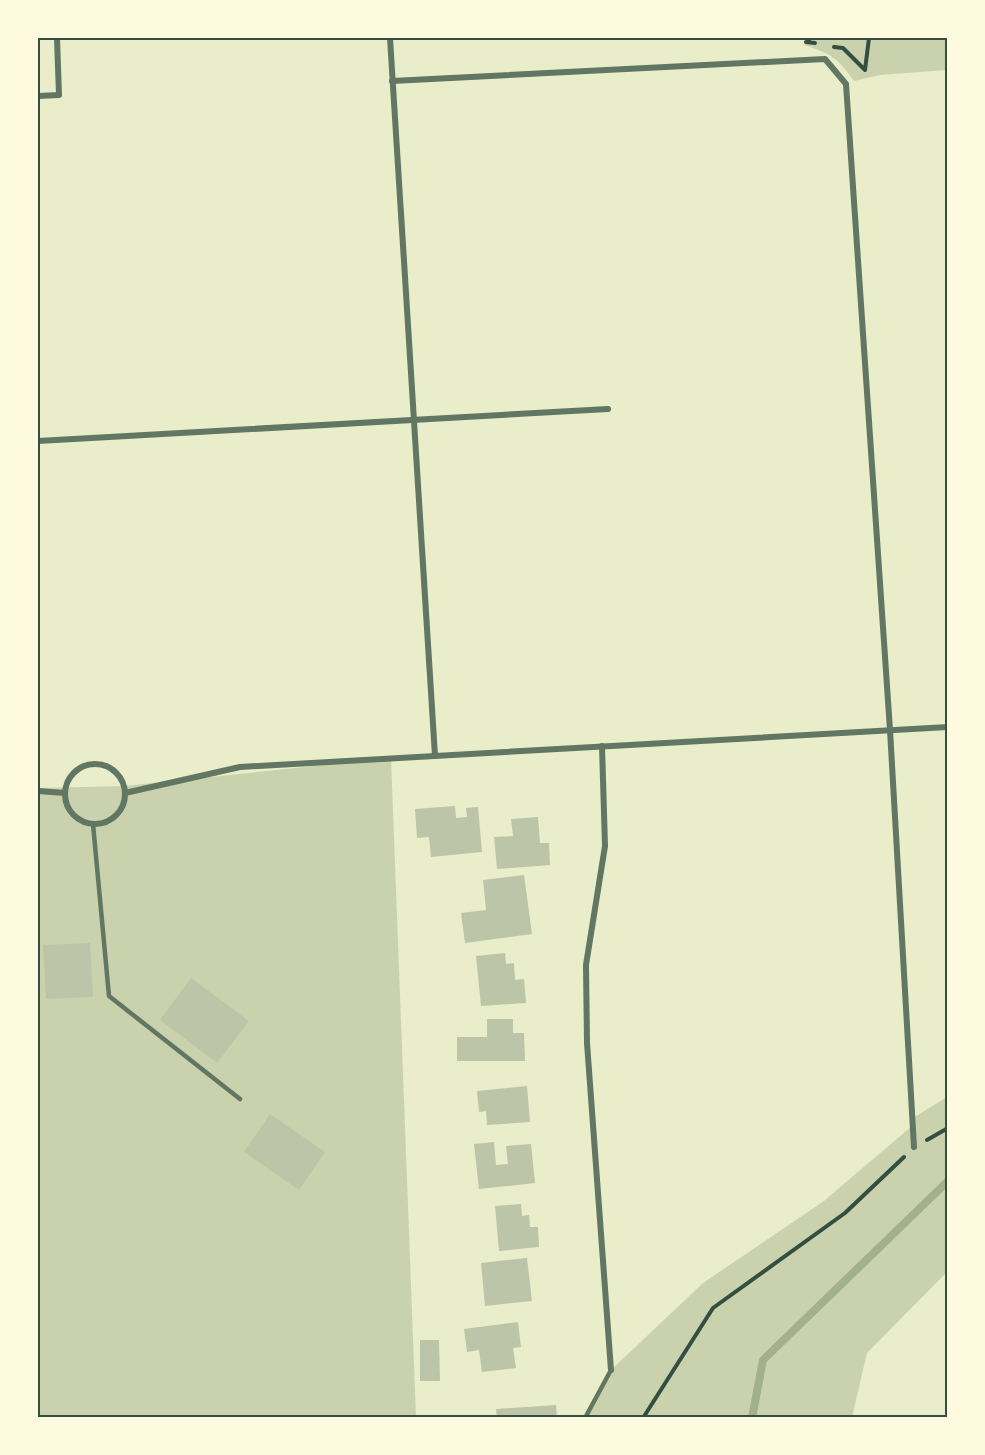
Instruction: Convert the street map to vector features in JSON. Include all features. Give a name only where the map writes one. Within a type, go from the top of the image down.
[{"type":"street","points":[[38,96],[59,95],[57,38]]},
{"type":"street","points":[[390,38],[435,756]]},
{"type":"street","points":[[392,81],[825,59],[846,84],[890,730],[914,1147]]},
{"type":"street","points":[[38,441],[608,409]]},
{"type":"street","points":[[125,793],[240,767],[948,726]]},
{"type":"street","points":[[602,746],[605,846],[586,965],[587,1043],[611,1370]]},
{"type":"street","points":[[88,764],[108,766],[120,777],[125,793],[122,807],[116,816],[100,824],[93,824],[74,816],[66,803],[64,793],[73,772],[88,764]]},
{"type":"street","points":[[38,791],[64,793]]},
{"type":"lane","points":[[93,824],[109,996],[240,1099]]},
{"type":"lane","points":[[585,1418],[611,1370]]},
{"type":"path","points":[[811,38],[806,42],[843,48],[866,70],[869,38]]},
{"type":"path","points":[[643,1418],[713,1308],[845,1213],[914,1147],[948,1128]]},
{"type":"green space","points":[[804,38],[947,38],[947,70],[880,75],[854,81],[844,67],[833,58],[804,45]]},
{"type":"green space","points":[[391,758],[416,1417],[38,1418],[38,788],[124,786]]},
{"type":"green space","points":[[947,1097],[947,1272],[867,1353],[852,1417],[585,1418],[611,1370],[703,1283],[824,1201],[913,1125],[913,1118]]},
{"type":"building","points":[[455,806],[456,818],[467,817],[466,808],[478,807],[482,852],[431,857],[429,837],[417,838],[415,809]]},
{"type":"building","points":[[538,817],[540,843],[549,843],[550,865],[497,869],[494,837],[513,836],[511,819]]},
{"type":"building","points":[[524,875],[532,934],[465,943],[461,913],[486,910],[483,880]]},
{"type":"building","points":[[90,943],[93,997],[46,999],[43,945]]},
{"type":"building","points":[[505,953],[506,964],[514,963],[515,980],[524,979],[526,1003],[481,1006],[476,956]]},
{"type":"building","points":[[191,978],[249,1021],[217,1063],[160,1020]]},
{"type":"building","points":[[487,1019],[513,1019],[513,1033],[524,1033],[525,1061],[457,1061],[457,1037],[487,1037]]},
{"type":"building","points":[[527,1086],[530,1122],[487,1125],[486,1111],[479,1112],[477,1091]]},
{"type":"building","points":[[270,1114],[325,1152],[299,1190],[244,1152]]},
{"type":"building","points":[[494,1142],[496,1165],[508,1164],[506,1146],[531,1144],[535,1183],[479,1189],[474,1144]]},
{"type":"building","points":[[521,1204],[522,1216],[529,1215],[530,1227],[538,1227],[539,1247],[499,1251],[495,1206]]},
{"type":"building","points":[[527,1258],[532,1301],[485,1306],[481,1263]]},
{"type":"building","points":[[518,1322],[521,1347],[513,1348],[516,1368],[482,1372],[479,1350],[467,1352],[464,1329]]},
{"type":"building","points":[[420,1340],[439,1340],[440,1381],[420,1381]]},
{"type":"building","points":[[556,1405],[557,1418],[497,1418],[496,1409]]},
{"type":"waterway","points":[[752,1418],[763,1360],[948,1181]]}]
